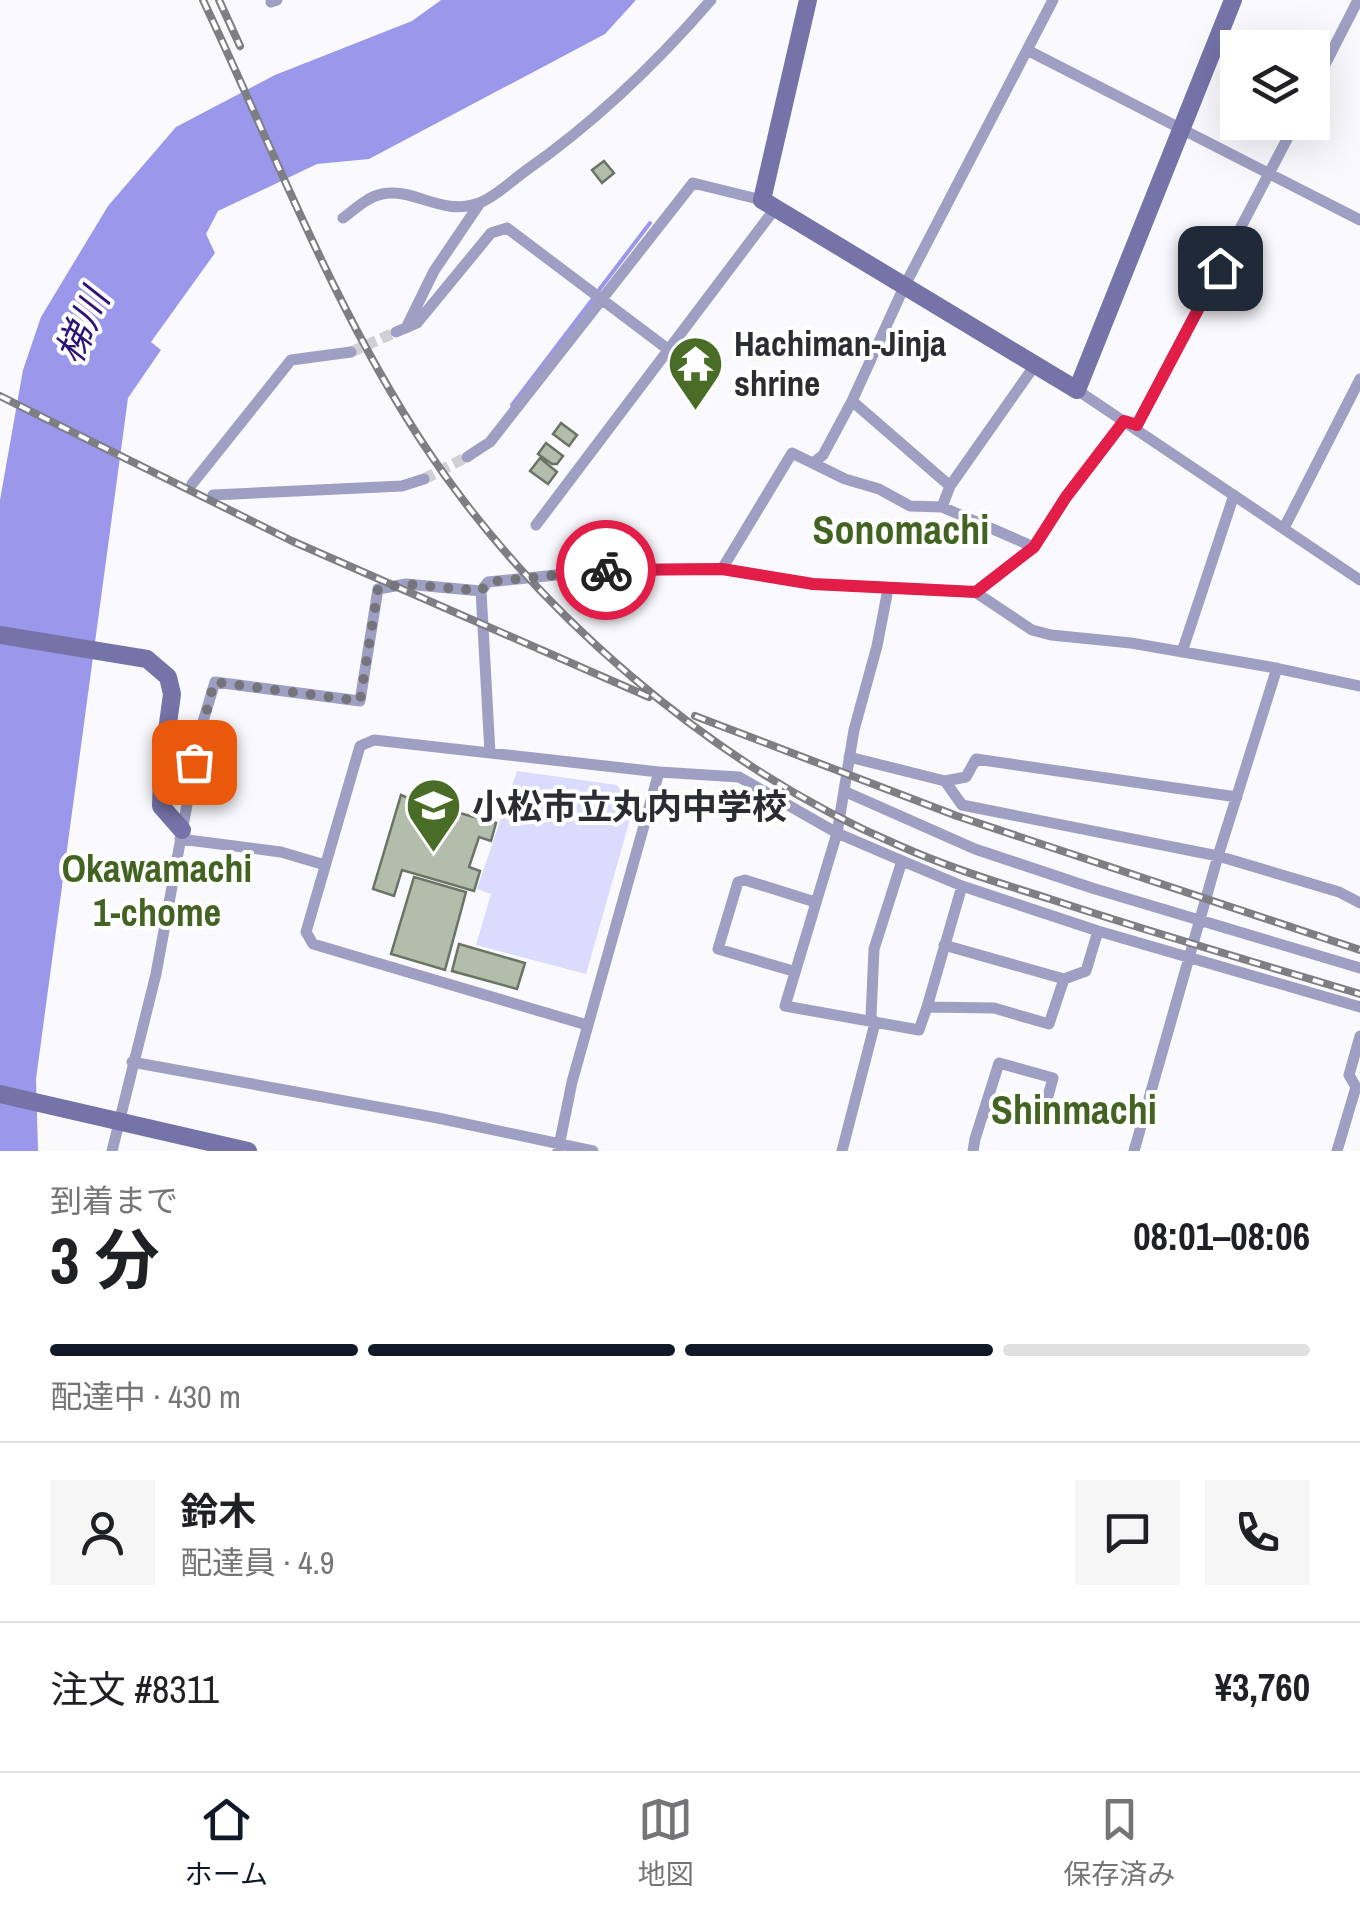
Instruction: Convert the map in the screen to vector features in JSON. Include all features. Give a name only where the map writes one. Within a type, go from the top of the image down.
[{"type":"street","points":[[669,350],[507,228],[491,234],[417,322],[401,330],[434,270],[480,203],[584,128],[665,54],[711,0]]},
{"type":"street","points":[[536,525],[669,350],[768,205],[808,0]]},
{"type":"street","points":[[812,462],[823,455],[852,401],[904,287],[1053,0]]},
{"type":"street","points":[[1076,390],[1232,0]]},
{"type":"street","points":[[1330,55],[1358,0]]},
{"type":"street","points":[[1026,50],[1360,220]]},
{"type":"street","points":[[1124,421],[1137,425],[1287,140]]},
{"type":"street","points":[[468,456],[490,442],[693,184],[768,205],[1076,390],[1360,580]]},
{"type":"street","points":[[343,218],[384,193],[456,208],[480,203]]},
{"type":"street","points":[[192,484],[292,360],[351,352]]},
{"type":"street","points":[[942,507],[950,486],[1035,365]]},
{"type":"street","points":[[1284,528],[1360,378]]},
{"type":"street","points":[[852,401],[950,486]]},
{"type":"street","points":[[976,592],[1034,547],[1066,497],[1124,421]]},
{"type":"street","points":[[722,569],[792,452],[845,480],[879,489],[910,506],[942,507],[1034,547]]},
{"type":"street","points":[[213,495],[402,486],[424,479]]},
{"type":"street","points":[[1182,652],[1234,495]]},
{"type":"street","points":[[490,754],[481,591],[488,582],[604,570],[722,569],[813,584],[976,592],[1032,630],[1277,668],[1360,686]]},
{"type":"street","points":[[112,1151],[156,974],[201,728],[214,682],[360,701],[378,589],[406,584],[481,591]]},
{"type":"street","points":[[888,589],[849,757],[837,833],[784,1006],[919,1030],[962,886]]},
{"type":"street","points":[[0,634],[138,657],[158,666],[168,676],[172,707],[162,768],[162,806],[181,834],[281,852],[324,865]]},
{"type":"street","points":[[1134,1151],[1218,856],[1277,668]]},
{"type":"street","points":[[587,1025],[313,944],[306,932],[360,746],[374,740],[659,772],[739,776],[837,833],[962,886],[1098,931],[1360,1007]]},
{"type":"street","points":[[849,757],[945,782],[966,777],[976,758],[1237,797]]},
{"type":"street","points":[[558,1148],[587,1025],[659,772]]},
{"type":"street","points":[[945,782],[962,806],[1218,856],[1339,892],[1360,903]]},
{"type":"street","points":[[846,792],[975,849],[1360,968]]},
{"type":"street","points":[[842,1151],[875,1023],[871,1017],[874,950],[902,860]]},
{"type":"street","points":[[793,971],[718,949],[738,882],[745,880],[815,902]]},
{"type":"street","points":[[944,945],[1064,979],[1086,971],[1098,931]]},
{"type":"street","points":[[927,1006],[994,1008],[1048,1024],[1064,979]]},
{"type":"street","points":[[1337,1151],[1356,1087],[1349,1076],[1360,1036]]},
{"type":"street","points":[[132,1062],[438,1118],[558,1148],[593,1151]]},
{"type":"street","points":[[973,1151],[984,1112],[999,1063],[1053,1078],[1041,1122],[984,1112]]},
{"type":"street","points":[[0,1094],[89,1112],[194,1145],[248,1151]]},
{"type":"shaded area","points":[[517,771],[617,785],[633,809],[586,974],[476,945],[491,894],[477,889]]},
{"type":"water","name":"梯川","points":[[441,0],[636,0],[605,34],[369,159],[317,164],[218,211],[206,234],[215,253],[151,342],[161,350],[128,398],[36,1079],[38,1151],[0,1151],[0,500],[23,370],[41,317],[108,206],[176,127],[275,75],[412,21]]},
{"type":"building","points":[[604,161],[614,173],[602,183],[592,170]]},
{"type":"building","points":[[561,423],[577,435],[569,446],[553,434]]},
{"type":"building","points":[[546,443],[563,456],[557,464],[538,454]]},
{"type":"building","points":[[540,458],[557,472],[548,484],[530,471]]},
{"type":"building","points":[[401,795],[417,795],[441,808],[496,823],[491,841],[479,837],[469,867],[480,871],[474,891],[402,870],[394,896],[373,889]]},
{"type":"building","points":[[414,877],[466,892],[445,970],[391,954]]},
{"type":"building","points":[[459,944],[525,963],[517,989],[452,971]]},
{"type":"waterway","points":[[599,290],[650,223]]},
{"type":"waterway","points":[[512,405],[592,300]]},
{"type":"tunnel","points":[[351,352],[396,332]]},
{"type":"tunnel","points":[[424,479],[467,457]]},
{"type":"railway","points":[[203,0],[332,281],[422,442],[466,504],[517,565],[572,623],[632,677],[761,772],[829,812],[898,845],[1012,887],[1360,994]]},
{"type":"railway","points":[[219,0],[240,46]]},
{"type":"railway","points":[[0,396],[292,541],[649,697]]},
{"type":"railway","points":[[695,716],[957,816],[1360,950]]},
{"type":"way so far","points":[[194,762],[214,682],[360,701],[378,589],[406,584],[481,591],[488,582],[606,570]]},
{"type":"place","name":"Hachiman-Jinja shrine","points":[[695,412]]},
{"type":"place","name":"小松市立丸内中学校","points":[[433,855]]},
{"type":"district","name":"Sonomachi","points":[[901,529]]},
{"type":"district","name":"Okawamachi 1-chome","points":[[157,890]]},
{"type":"district","name":"Shinmachi","points":[[1074,1109]]},
{"type":"route","points":[[606,570],[722,569],[813,584],[976,592],[1034,547],[1066,497],[1124,421],[1137,425],[1220,268]]}]
